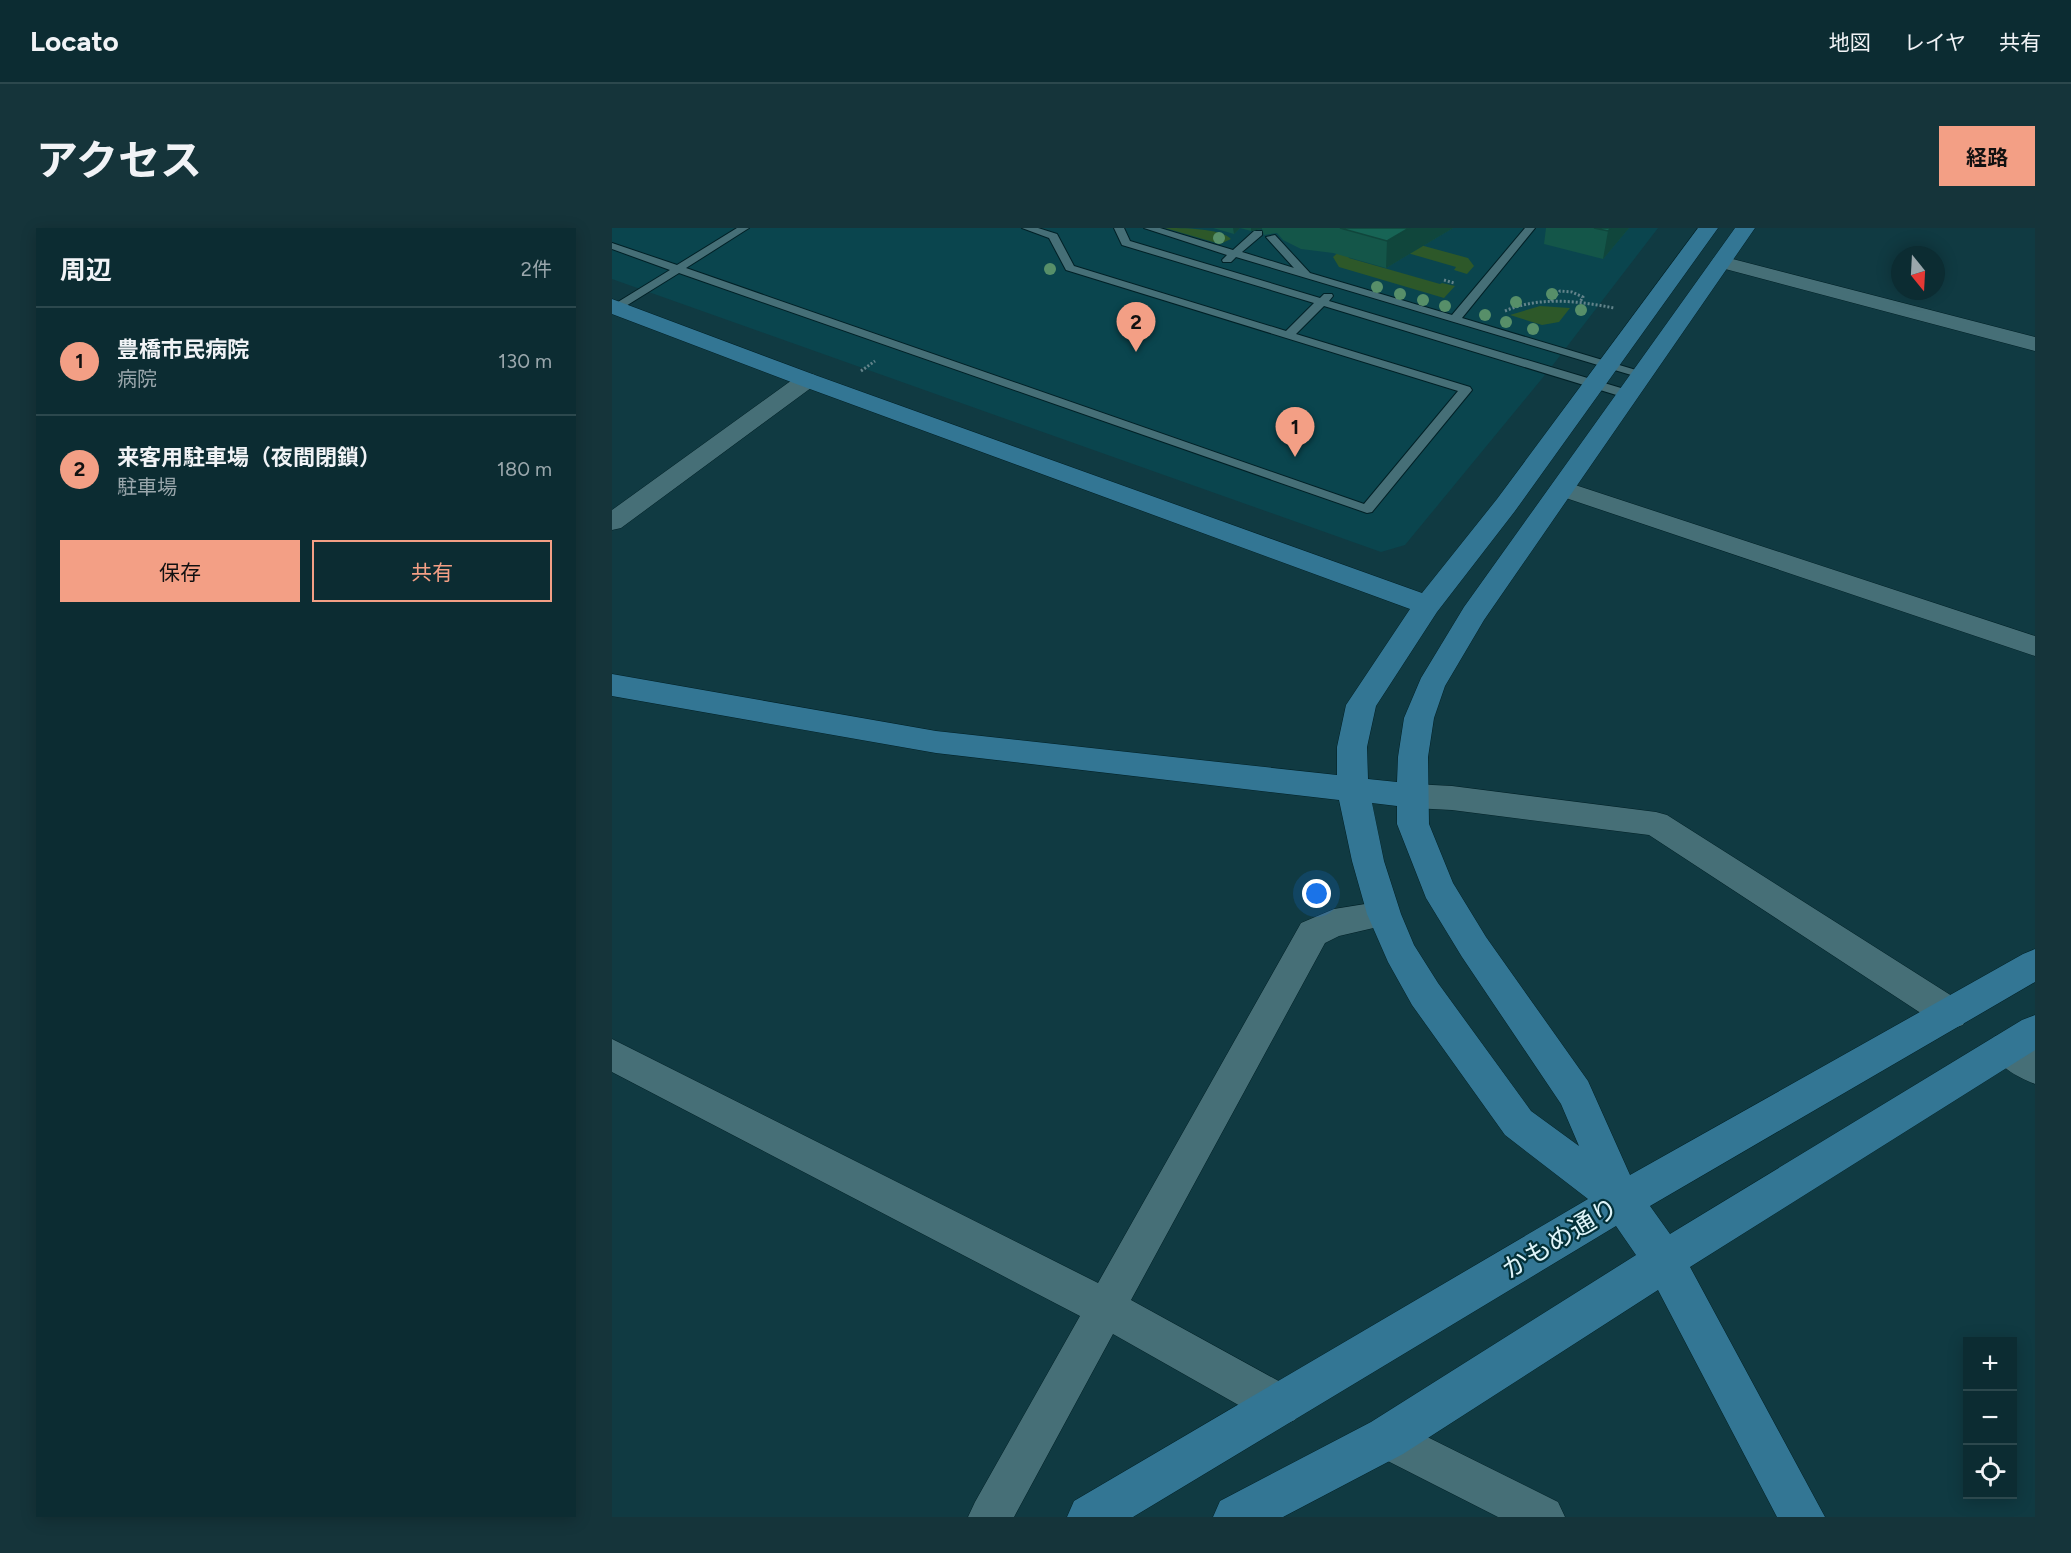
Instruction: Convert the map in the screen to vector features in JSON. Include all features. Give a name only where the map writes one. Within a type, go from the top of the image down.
[{"type":"street","points":[[1622,1201],[1518,1123],[1425,994],[1400,952],[1384,914],[1368,861],[1353,789],[1352,747],[1361,705],[1428,605],[1506,505],[1708,228]]},
{"type":"street","points":[[1745,228],[1474,614],[1431,685],[1419,718],[1413,757],[1413,824],[1438,888],[1474,947],[1575,1092],[1622,1201],[1664,1260],[1802,1517]]},
{"type":"street","points":[[1721,262],[2035,344]]},
{"type":"street","points":[[614,307],[807,380],[1428,605]]},
{"type":"street","points":[[612,522],[807,380]]},
{"type":"street","points":[[1563,489],[2035,646]]},
{"type":"street","points":[[612,685],[936,742],[1413,796],[1452,798],[1656,824],[1951,1014]]},
{"type":"street","points":[[990,1517],[1104,1307],[1313,933],[1334,923],[1384,914]]},
{"type":"street","name":"かもめ通り","points":[[1090,1517],[1622,1201],[2035,964]]},
{"type":"street","points":[[1236,1517],[1387,1438],[1627,1287],[1664,1260],[2025,1049]]},
{"type":"street","points":[[612,1055],[1104,1307],[1280,1406]]},
{"type":"street","points":[[1387,1438],[1543,1517]]},
{"type":"lane","points":[[614,307],[744,228]]},
{"type":"lane","points":[[612,246],[1367,509],[1466,390],[1070,268],[1053,236],[1027,228]]},
{"type":"lane","points":[[1119,228],[1126,243],[1322,302],[1635,384]]},
{"type":"lane","points":[[1149,228],[1455,319],[1601,374],[1635,384]]},
{"type":"lane","points":[[1455,319],[1530,228]]},
{"type":"lane","points":[[1216,270],[1258,233]]},
{"type":"lane","points":[[1271,237],[1307,276]]},
{"type":"lane","points":[[1288,335],[1339,286]]},
{"type":"path","points":[[1551,301],[1560,291],[1572,292],[1583,297],[1580,302]]},
{"type":"path","points":[[1502,312],[1551,301],[1580,302],[1614,308]]},
{"type":"shaded area","points":[[612,228],[1658,228],[1549,370],[1405,545],[1381,552],[612,279]]},
{"type":"green space","points":[[1165,228],[1210,231],[1226,235],[1231,239],[1220,244]]},
{"type":"green space","points":[[1380,234],[1468,258],[1474,266],[1467,274],[1454,270],[1456,267],[1366,241]]},
{"type":"green space","points":[[1344,247],[1349,258],[1440,284],[1455,286],[1444,298],[1339,267],[1333,257]]},
{"type":"green space","points":[[1540,306],[1570,308],[1559,322],[1542,325],[1510,315]]},
{"type":"building","points":[[1340,228],[1409,228],[1387,241]]},
{"type":"building","points":[[1594,228],[1611,228],[1608,231]]},
{"type":"place","name":"来客用駐車場（夜間閉鎖）","points":[[1136,352]]},
{"type":"place","name":"豊橋市民病院","points":[[1295,457]]}]
